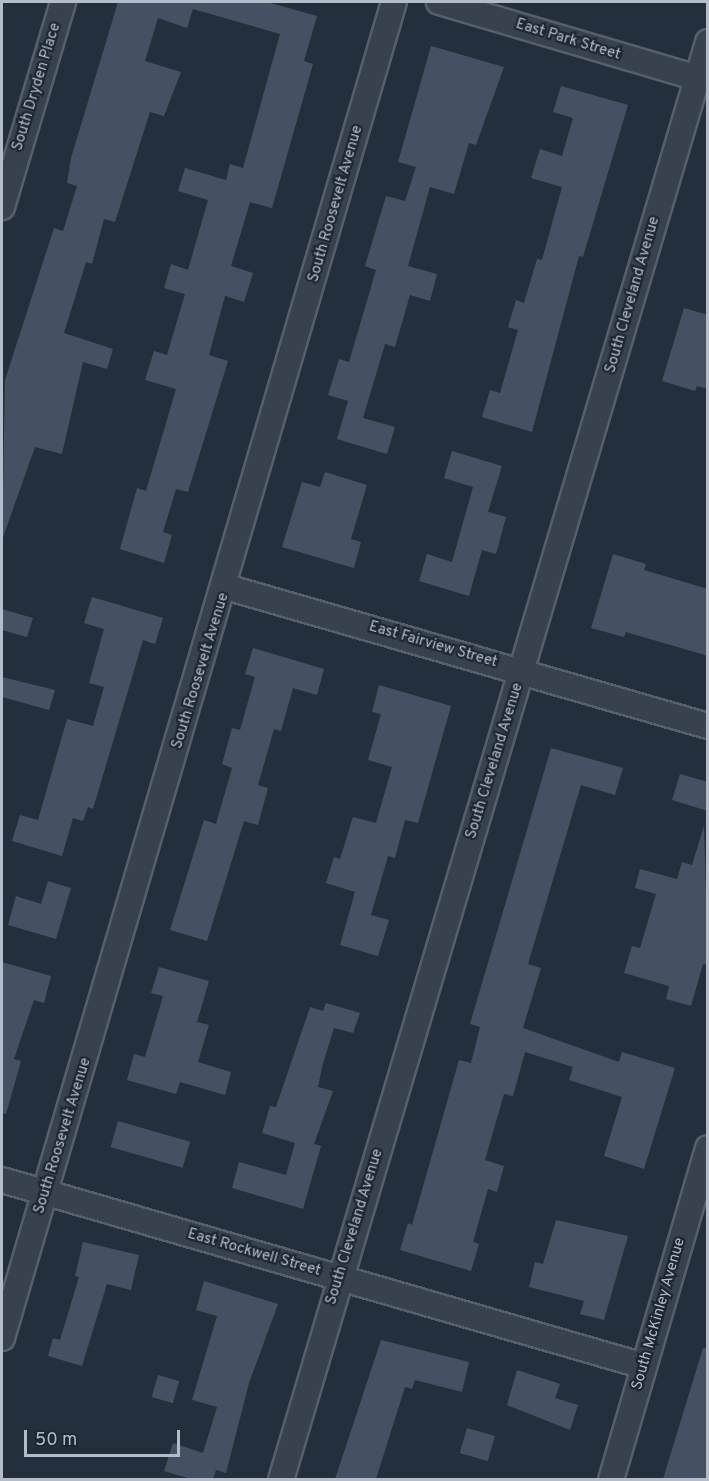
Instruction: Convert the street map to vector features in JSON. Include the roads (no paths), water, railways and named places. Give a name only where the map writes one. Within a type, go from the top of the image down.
[{"type":"street","name":"South Dryden Place","points":[[2,207],[63,2]]},
{"type":"street","name":"South Roosevelt Avenue","points":[[2,1338],[226,587],[394,2]]},
{"type":"street","name":"East Park Street","points":[[439,2],[697,78]]},
{"type":"street","name":"South Cleveland Avenue","points":[[281,1479],[708,42]]},
{"type":"street","name":"East Fairview Street","points":[[226,587],[523,670],[708,726]]},
{"type":"street","name":"South McKinley Avenue","points":[[611,1479],[708,1148]]},
{"type":"street","name":"East Rockwell Street","points":[[2,1180],[644,1366]]}]
